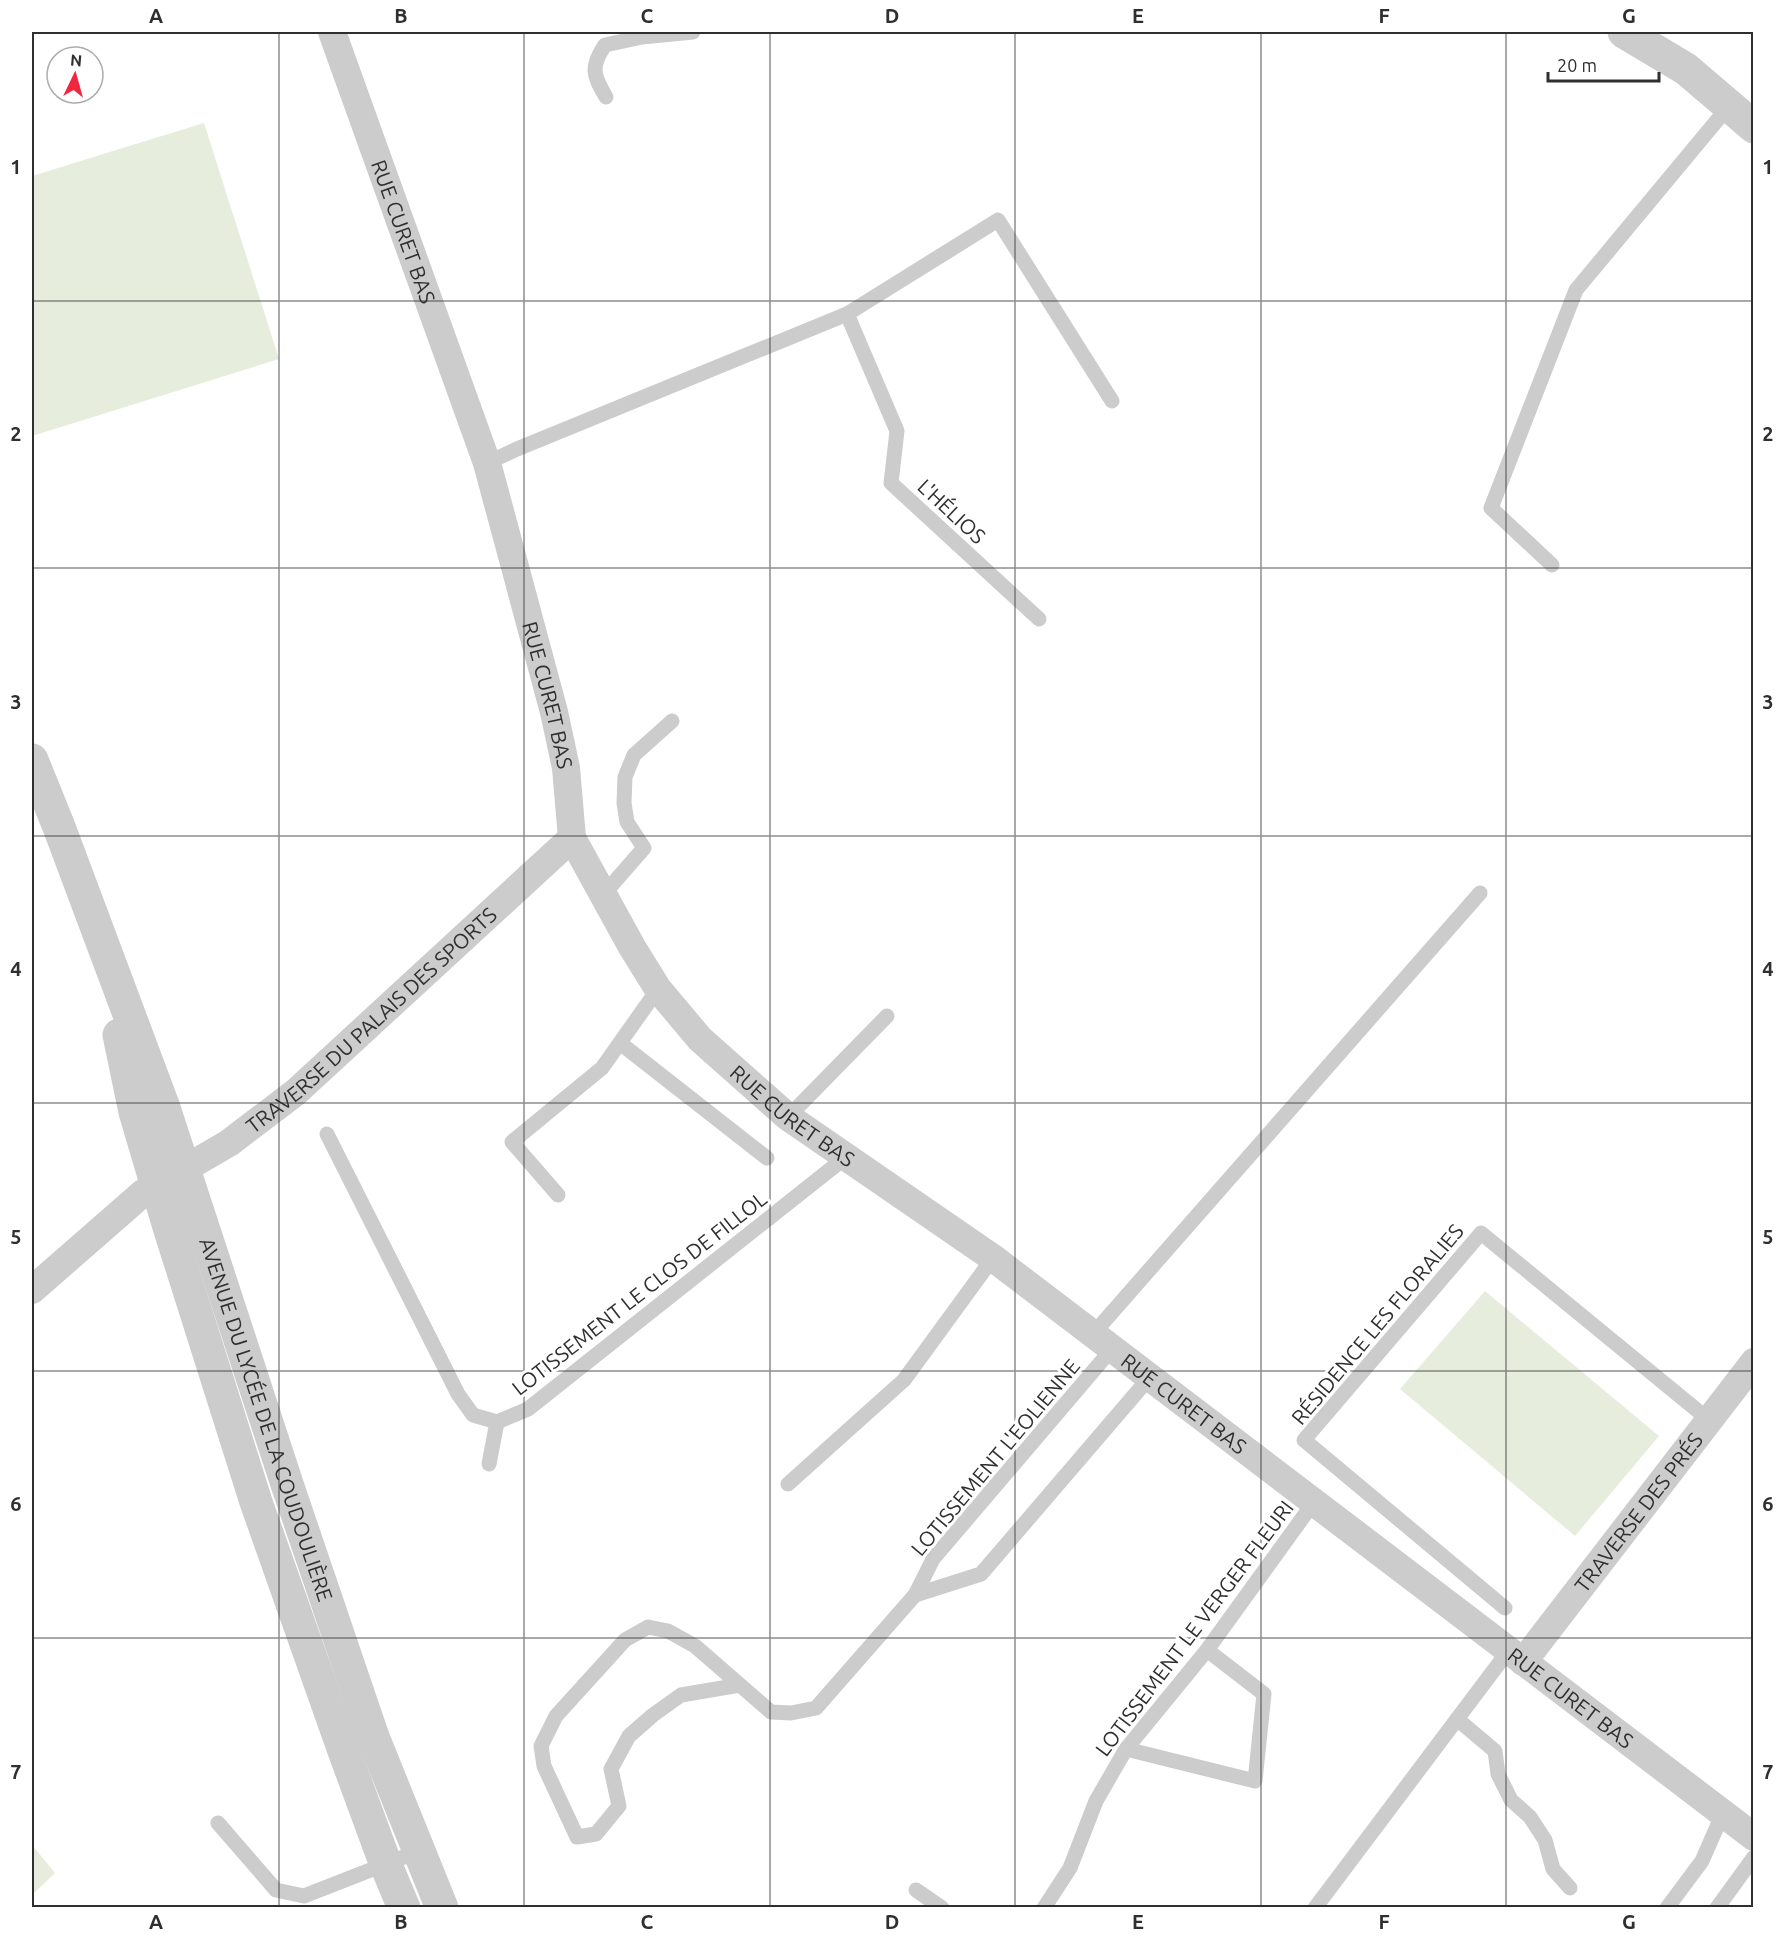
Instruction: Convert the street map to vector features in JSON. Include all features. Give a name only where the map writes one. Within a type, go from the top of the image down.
[{"type":"street","name":"RUE CURET BAS","points":[[332,32],[487,463],[556,723],[566,768],[572,838],[658,989],[700,1039],[788,1117],[993,1258],[1754,1837]]},
{"type":"street","points":[[1624,32],[1686,69],[1747,120]]},
{"type":"street","name":"AVENUE DU LYCÉE DE LA COUDOULIÈRE","points":[[32,760],[97,932],[135,1112],[170,1178],[373,1737],[442,1908]]},
{"type":"street","name":"TRAVERSE DU PALAIS DES SPORTS","points":[[170,1178],[229,1143],[296,1092],[572,838]]},
{"type":"street","points":[[32,1290],[143,1193],[170,1178]]},
{"type":"street","name":"AVENUE DU LYCÉE DE LA COUDOULIÈRE","points":[[170,1178],[256,1502],[344,1751],[404,1908]]},
{"type":"street","name":"TRAVERSE DES PRÉS","points":[[1516,1656],[1754,1362]]},
{"type":"lane","points":[[606,97],[594,78],[597,57],[605,45],[642,37],[693,32]]},
{"type":"lane","points":[[1552,565],[1491,508],[1576,290],[1747,120]]},
{"type":"lane","points":[[487,463],[516,449],[847,314],[998,220],[1112,401]]},
{"type":"lane","name":"L'HÉLIOS","points":[[847,314],[897,431],[891,483],[1039,619]]},
{"type":"lane","points":[[603,895],[644,848],[627,822],[624,803],[626,777],[634,755],[672,721]]},
{"type":"lane","name":"LOTISSEMENT L'EOLIENNE","points":[[740,1685],[681,1695],[629,1736],[611,1769],[619,1806],[596,1834],[577,1837],[544,1766],[541,1746],[556,1716],[625,1640],[648,1627],[668,1631],[695,1646],[740,1685],[771,1712],[791,1713],[816,1708],[915,1595],[933,1559],[1103,1342],[1480,893]]},
{"type":"lane","points":[[558,1195],[512,1142],[602,1068],[658,989]]},
{"type":"lane","points":[[788,1117],[887,1016]]},
{"type":"lane","points":[[620,1043],[767,1158]]},
{"type":"lane","points":[[327,1134],[458,1394],[473,1415],[497,1422],[489,1464]]},
{"type":"lane","name":"LOTISSEMENT LE CLOS DE FILLOL","points":[[497,1422],[528,1409],[846,1157]]},
{"type":"lane","name":"RÉSIDENCE LES FLORALIES","points":[[1505,1608],[1304,1440],[1481,1233],[1709,1420]]},
{"type":"lane","points":[[788,1484],[904,1380],[993,1258]]},
{"type":"lane","name":"LOTISSEMENT L'EOLIENNE","points":[[915,1595],[981,1574],[1150,1377]]},
{"type":"lane","name":"LOTISSEMENT LE VERGER FLEURI","points":[[1044,1908],[1070,1868],[1096,1801],[1126,1749],[1207,1650],[1314,1502]]},
{"type":"lane","points":[[1126,1749],[1255,1781],[1264,1694],[1207,1650]]},
{"type":"lane","points":[[1315,1908],[1457,1719],[1516,1656]]},
{"type":"lane","points":[[1457,1719],[1495,1751],[1498,1774],[1511,1800],[1530,1817],[1545,1840],[1553,1869],[1570,1888]]},
{"type":"lane","points":[[1667,1908],[1702,1862],[1723,1814]]},
{"type":"lane","points":[[218,1823],[276,1890],[304,1896],[419,1851]]},
{"type":"lane","points":[[1717,1908],[1754,1857]]},
{"type":"lane","points":[[916,1890],[942,1908]]},
{"type":"green space","points":[[204,123],[279,359],[32,436],[32,176]]},
{"type":"green space","points":[[1485,1291],[1659,1436],[1575,1536],[1400,1389]]},
{"type":"green space","points":[[32,1845],[55,1873],[32,1895]]}]
